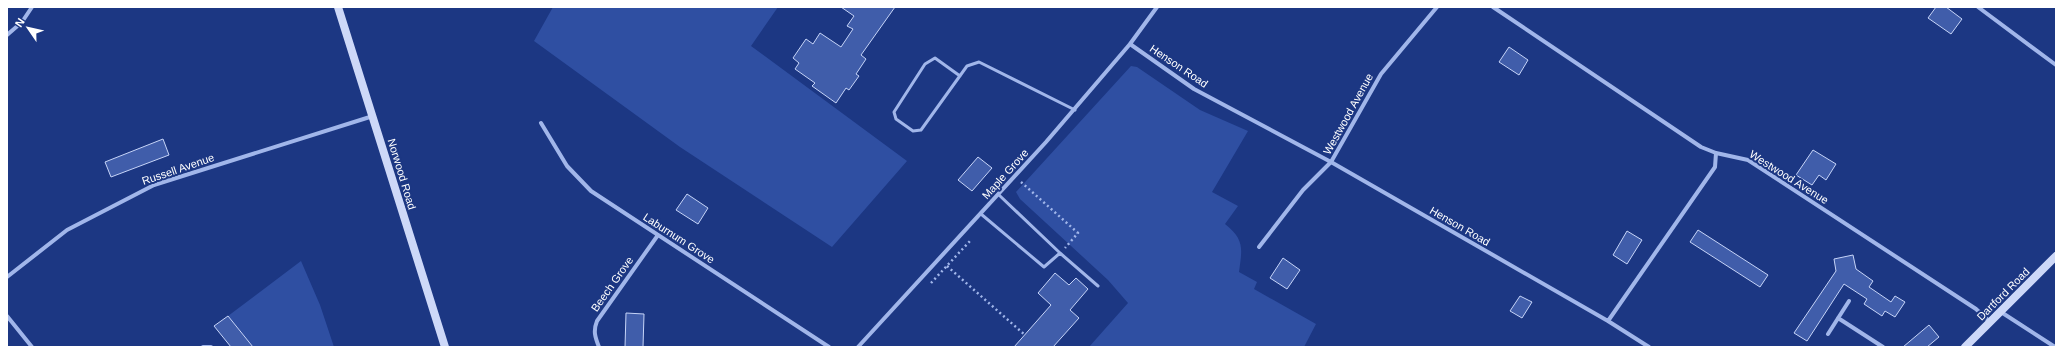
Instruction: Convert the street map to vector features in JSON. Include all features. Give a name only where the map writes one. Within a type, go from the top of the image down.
[{"type":"street","points":[[7,35],[22,22],[32,7]]},
{"type":"street","name":"Norwood Road","points":[[338,7],[445,347]]},
{"type":"street","name":"Maple Grove","points":[[858,347],[999,195],[1075,110],[1130,44],[1157,7]]},
{"type":"street","name":"Westwood Avenue","points":[[1259,248],[1302,190],[1331,162],[1381,74],[1437,7]]},
{"type":"street","name":"Westwood Avenue","points":[[1493,7],[1701,148],[1748,160],[1976,309],[1991,322]]},
{"type":"street","points":[[1978,7],[2056,65]]},
{"type":"street","name":"Henson Road","points":[[1130,44],[1194,89],[1331,162],[1608,321],[1649,347]]},
{"type":"street","name":"Russell Avenue","points":[[7,277],[66,230],[154,185],[373,116]]},
{"type":"street","name":"Laburnum Grove","points":[[541,123],[567,166],[591,191],[829,347]]},
{"type":"street","points":[[1608,321],[1715,167],[1716,153]]},
{"type":"street","name":"Beech Grove","points":[[599,347],[594,335],[594,328],[597,321],[658,235]]},
{"type":"street","name":"Dartford Road","points":[[1965,347],[2002,312],[2056,256]]},
{"type":"street","points":[[1828,334],[1849,301]]},
{"type":"street","points":[[2002,312],[2055,347]]},
{"type":"street","points":[[7,316],[32,347]]},
{"type":"street","points":[[1838,318],[1883,347]]},
{"type":"street","points":[[203,347],[211,347]]},
{"type":"lane","points":[[960,76],[935,58],[926,64],[894,112],[896,119],[913,131],[921,130],[960,76],[967,66],[979,62],[1075,110]]},
{"type":"lane","points":[[999,195],[1061,254],[1098,286]]},
{"type":"lane","points":[[981,214],[1044,268],[1061,254]]},
{"type":"path","points":[[1015,176],[1078,233],[1066,245],[1061,254]]},
{"type":"path","points":[[931,283],[947,266],[1025,335]]},
{"type":"shaded area","points":[[553,7],[778,7],[751,46],[907,161],[832,247],[680,147],[534,41]]},
{"type":"shaded area","points":[[1131,66],[1137,67],[1200,110],[1248,131],[1212,192],[1238,206],[1225,224],[1236,235],[1241,245],[1239,272],[1257,282],[1254,289],[1316,324],[1304,347],[1089,347],[1128,303],[1108,280],[1020,199],[1016,192]]},
{"type":"shaded area","points":[[301,261],[320,305],[334,347],[253,347],[228,316]]},
{"type":"building","points":[[841,7],[895,7],[861,55],[866,59],[856,74],[859,76],[849,90],[846,88],[836,103],[812,86],[815,83],[795,69],[799,63],[793,58],[806,39],[813,44],[820,33],[841,47],[853,29],[847,26],[854,16]]},
{"type":"building","points":[[1936,7],[1946,7],[1962,19],[1951,34],[1928,18]]},
{"type":"building","points":[[1509,47],[1528,60],[1519,75],[1499,62]]},
{"type":"building","points":[[163,139],[169,155],[111,177],[105,162]]},
{"type":"building","points":[[1813,150],[1836,164],[1826,180],[1819,175],[1812,185],[1796,175]]},
{"type":"building","points":[[978,157],[992,168],[972,191],[958,180]]},
{"type":"building","points":[[687,194],[708,208],[698,224],[676,210]]},
{"type":"building","points":[[1698,230],[1768,275],[1760,287],[1690,242]]},
{"type":"building","points":[[1627,231],[1642,240],[1627,264],[1613,255]]},
{"type":"building","points":[[1853,255],[1856,269],[1873,281],[1869,287],[1891,302],[1895,296],[1905,302],[1895,317],[1885,311],[1882,316],[1864,304],[1867,299],[1844,284],[1807,341],[1794,333],[1836,271],[1834,259]]},
{"type":"building","points":[[1283,258],[1300,270],[1287,289],[1270,278]]},
{"type":"building","points":[[1055,273],[1069,285],[1076,278],[1088,289],[1070,310],[1079,318],[1053,347],[1014,347],[1051,305],[1038,293]]},
{"type":"building","points":[[1520,296],[1532,302],[1522,318],[1510,311]]},
{"type":"building","points":[[626,313],[644,314],[643,347],[625,347]]},
{"type":"building","points":[[228,316],[253,347],[231,347],[214,326]]},
{"type":"building","points":[[1929,325],[1939,337],[1927,347],[1903,347]]}]
